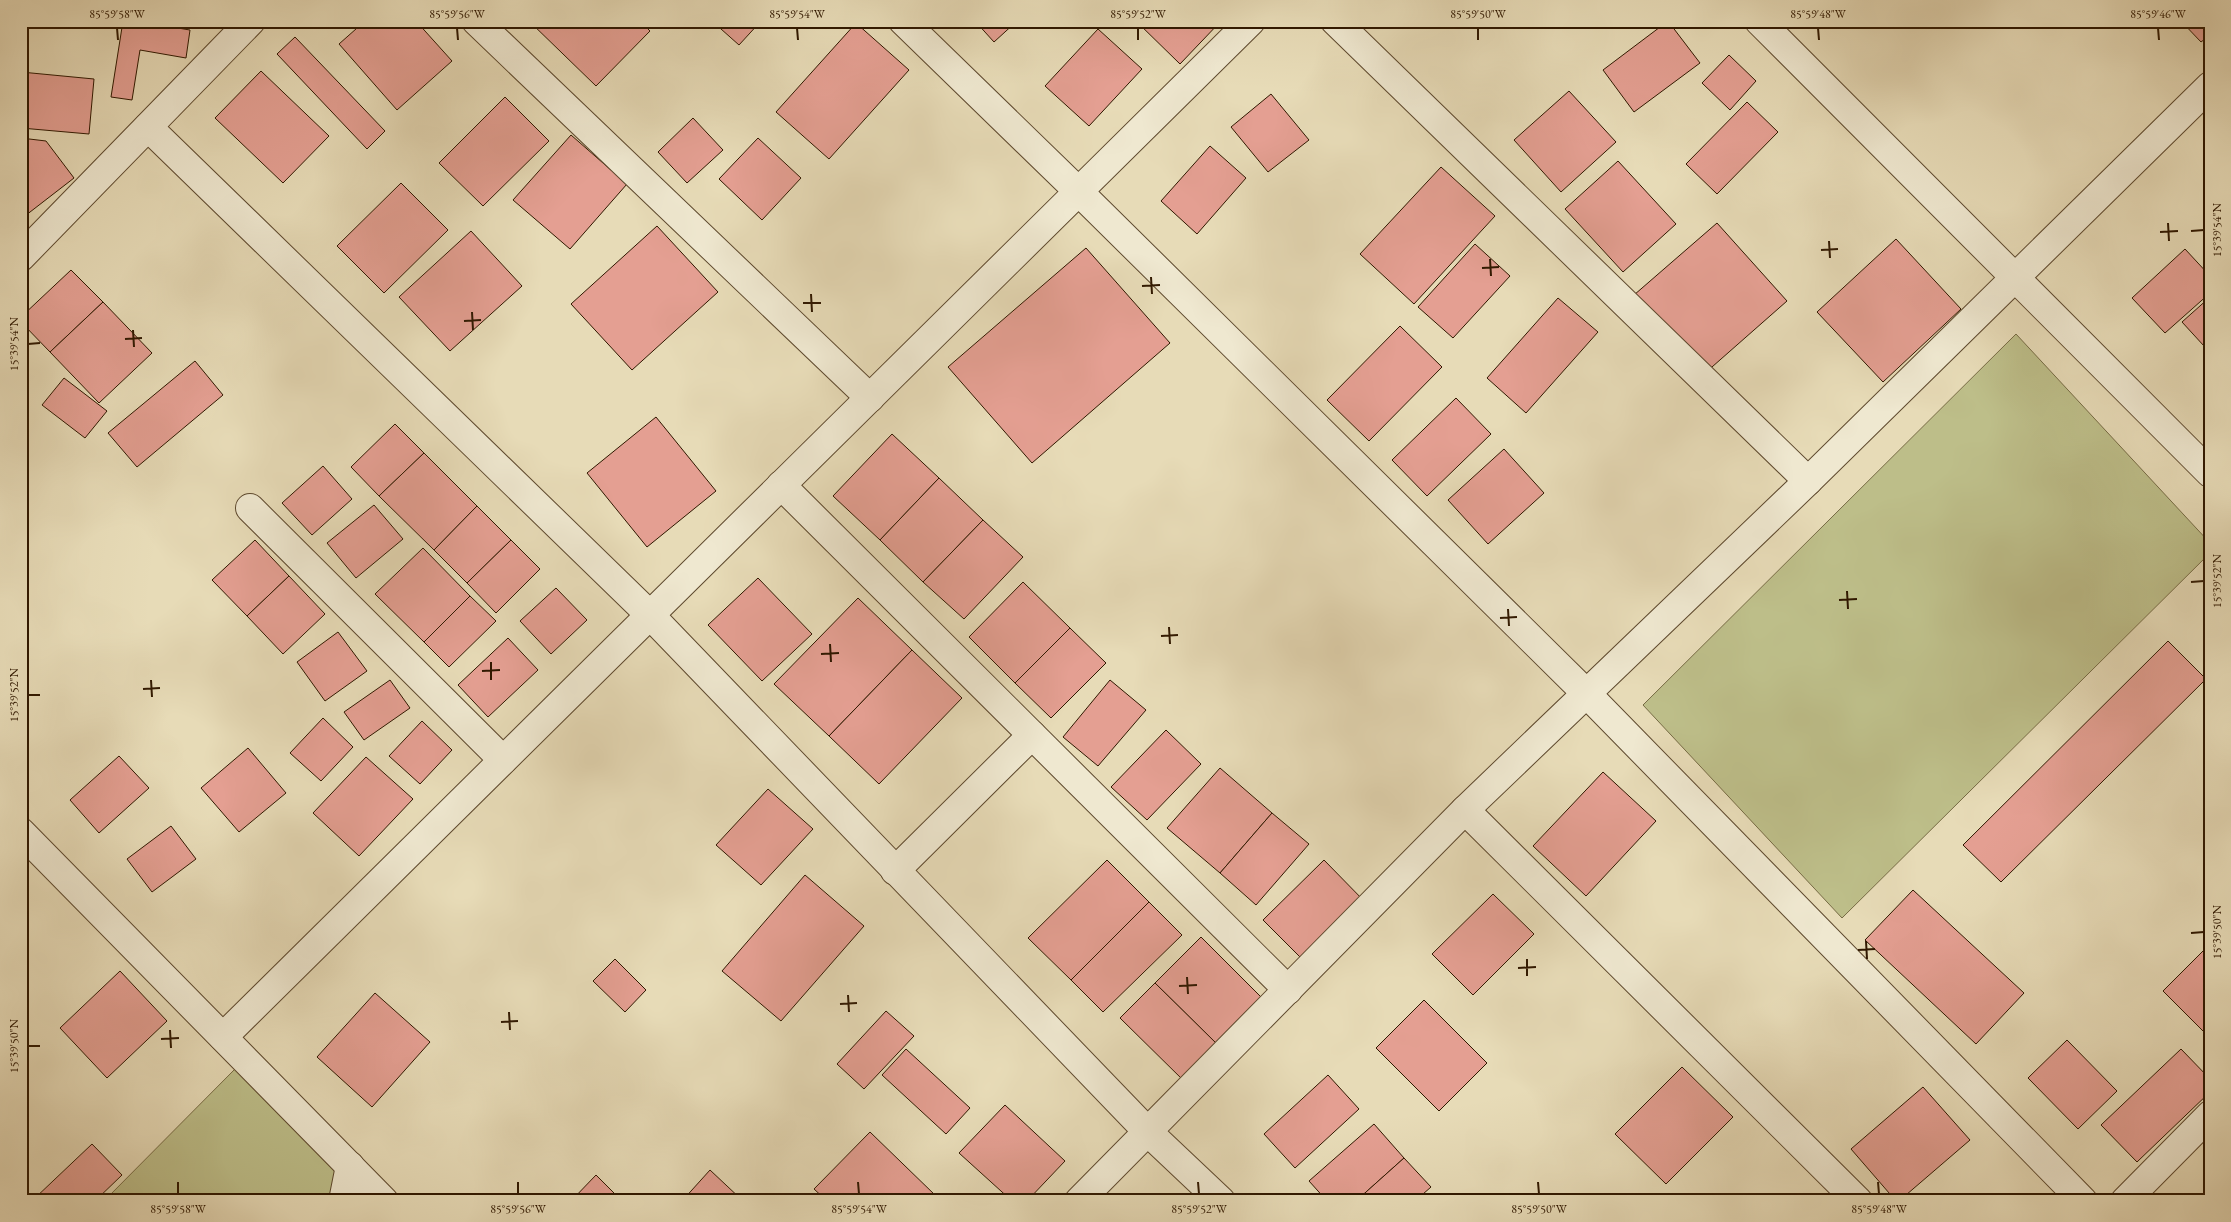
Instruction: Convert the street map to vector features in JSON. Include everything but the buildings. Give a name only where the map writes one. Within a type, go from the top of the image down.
[{"type":"street","points":[[21,256],[251,21]]},
{"type":"street","points":[[476,21],[870,398]]},
{"type":"street","points":[[903,21],[1079,192],[1586,693],[2083,1201]]},
{"type":"street","points":[[223,1037],[1251,21]]},
{"type":"street","points":[[1335,21],[1808,482]]},
{"type":"street","points":[[1759,21],[2210,473]]},
{"type":"street","points":[[1079,1201],[1465,810],[1808,482],[2210,86]]},
{"type":"street","points":[[148,127],[650,616],[1148,1132],[1221,1201]]},
{"type":"street","points":[[781,485],[1288,990]]},
{"type":"street","points":[[250,508],[503,760]]},
{"type":"street","points":[[895,871],[1032,735]]},
{"type":"street","points":[[1465,810],[1858,1201]]},
{"type":"street","points":[[21,832],[384,1201]]},
{"type":"street","points":[[2125,1201],[2210,1116]]},
{"type":"street","points":[[344,1201],[350,1166]]},
{"type":"green space","points":[[2016,334],[2210,543],[2210,553],[1842,918],[1643,705]]},
{"type":"green space","points":[[236,1068],[336,1170],[330,1201],[104,1201]]}]
